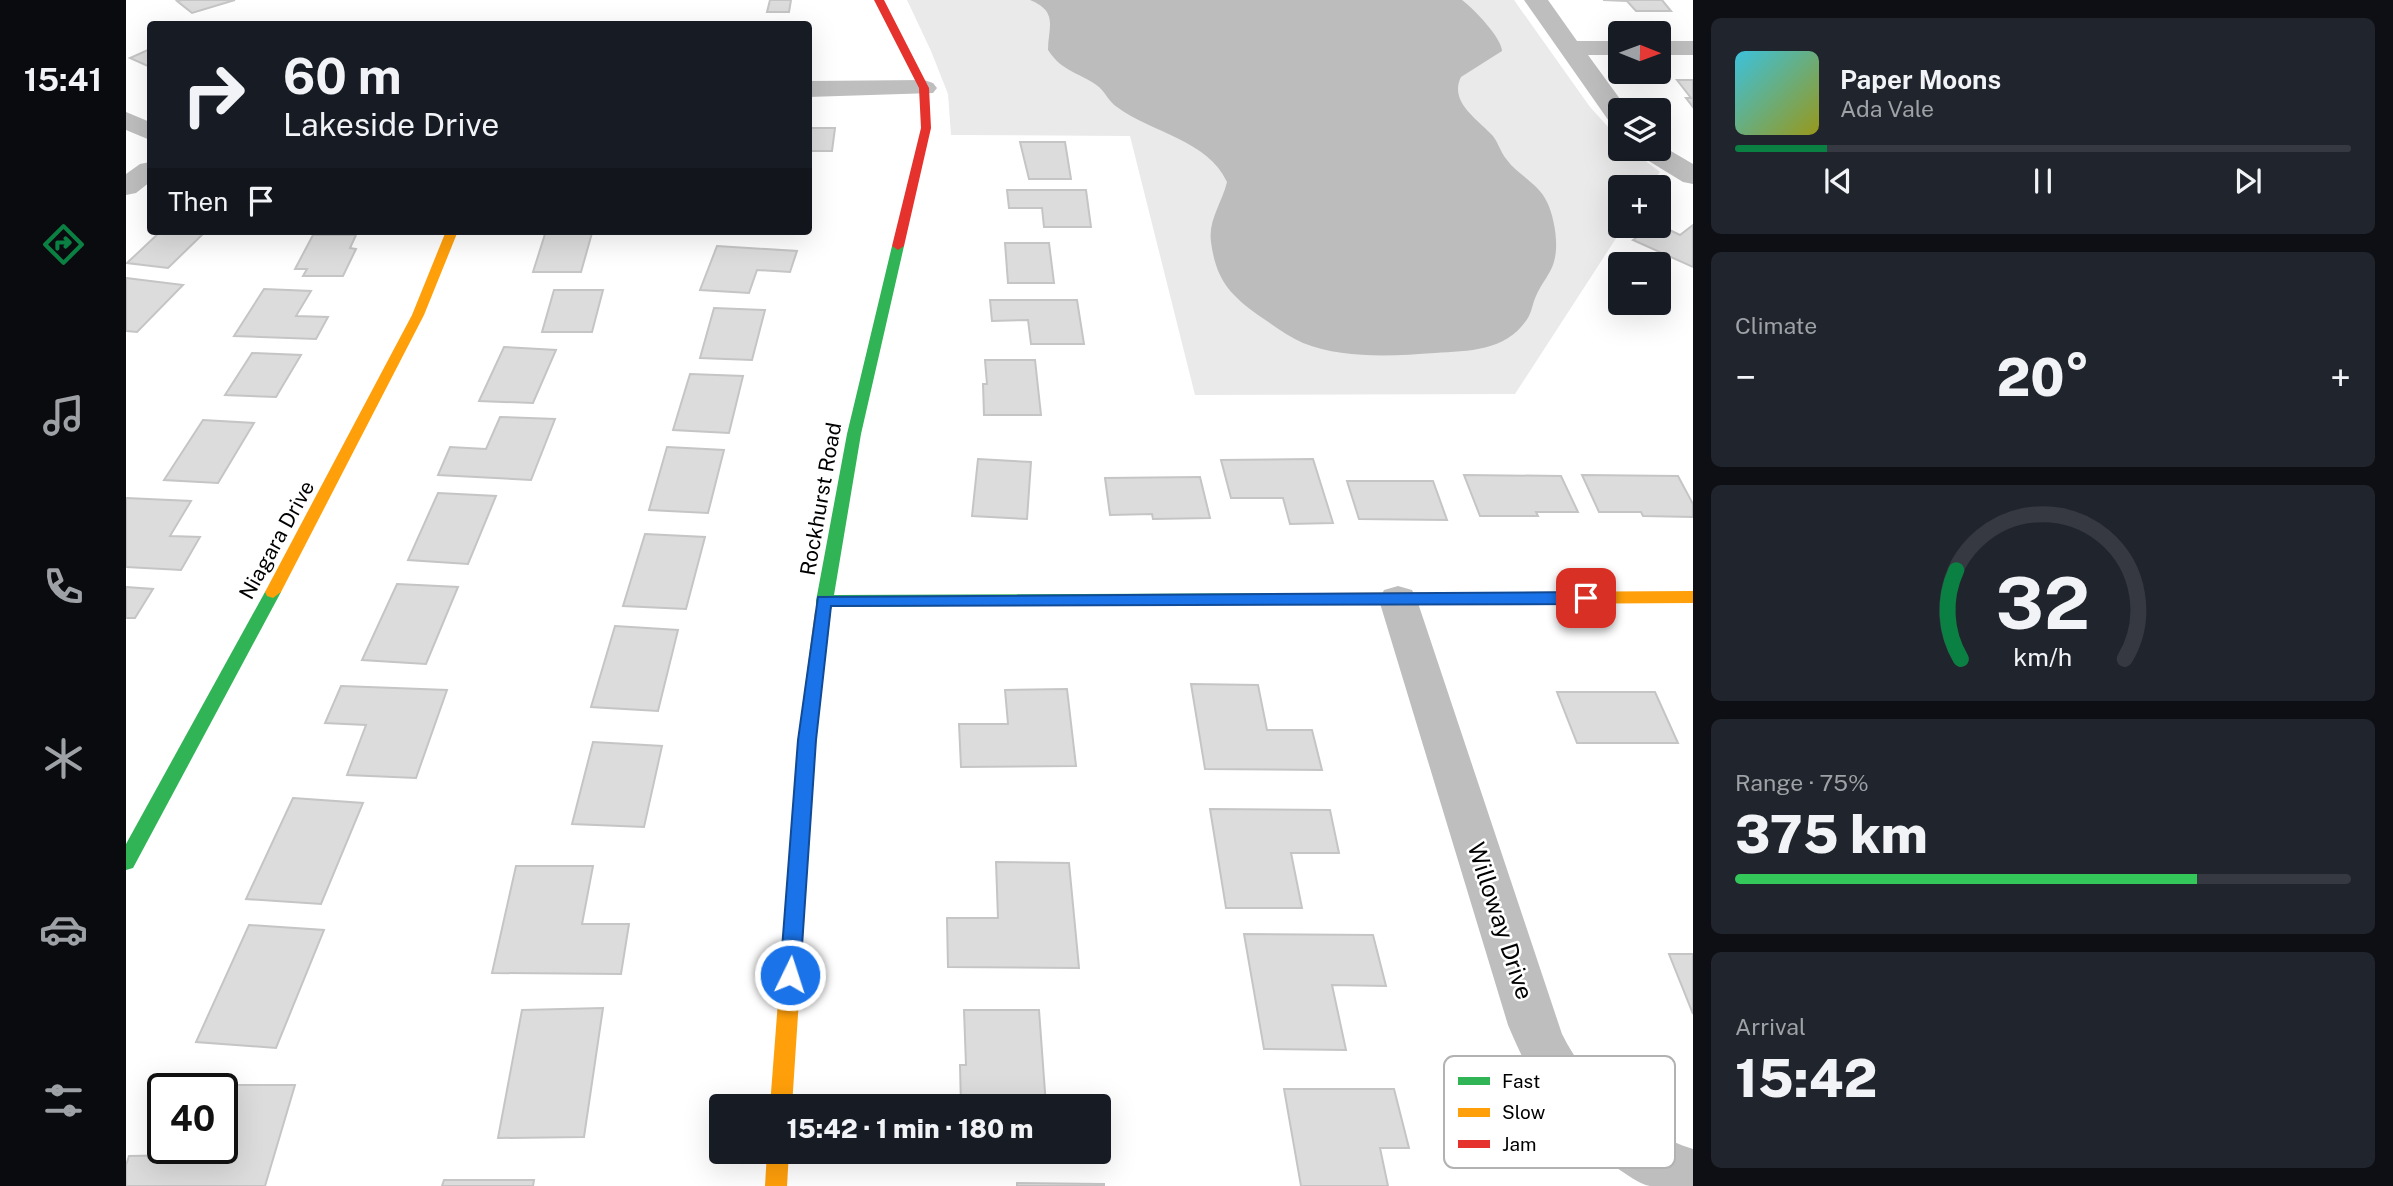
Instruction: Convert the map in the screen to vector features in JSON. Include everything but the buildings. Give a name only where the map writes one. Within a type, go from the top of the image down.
[{"type":"street","name":"Rockhurst Road","points":[[782,1094],[807,740],[824,601],[854,434],[926,128],[924,88],[879,0]]},
{"type":"street","points":[[1536,0],[1608,101]]},
{"type":"street","points":[[1570,48],[1608,48]]},
{"type":"street","points":[[1671,48],[1693,48]]},
{"type":"street","points":[[812,89],[924,88]]},
{"type":"street","points":[[126,120],[147,130]]},
{"type":"street","points":[[1669,161],[1693,176]]},
{"type":"street","points":[[126,187],[147,172]]},
{"type":"street","name":"Niagara Drive","points":[[126,862],[336,475],[418,315],[450,235]]},
{"type":"street","points":[[824,601],[1693,597]]},
{"type":"street","name":"Willoway Drive","points":[[1398,600],[1533,1025],[1546,1056]]},
{"type":"street","points":[[776,1186],[777,1164]]},
{"type":"street","name":"Willoway Drive","points":[[1670,1168],[1693,1176]]},
{"type":"shaded area","points":[[907,0],[1514,0],[1590,107],[1608,127],[1608,161],[1646,161],[1660,172],[1658,175],[1608,175],[1608,238],[1616,238],[1515,394],[1195,395],[1130,136],[951,135],[948,94]]},
{"type":"shaded area","points":[[1030,0],[1462,0],[1492,31],[1502,51],[1461,77],[1458,94],[1466,108],[1493,136],[1505,157],[1543,196],[1554,225],[1554,263],[1536,296],[1529,316],[1521,328],[1500,343],[1475,350],[1448,352],[1351,354],[1318,348],[1286,334],[1239,300],[1220,276],[1213,255],[1211,234],[1213,219],[1227,182],[1218,168],[1207,156],[1193,147],[1117,107],[1099,87],[1054,58],[1048,50],[1048,15]]},
{"type":"traffic: fast","points":[[823,611],[854,434],[898,246]]},
{"type":"traffic: fast","points":[[126,862],[273,592]]},
{"type":"traffic: fast","points":[[824,601],[1325,599]]},
{"type":"traffic: slow","points":[[273,592],[418,315],[450,235]]},
{"type":"traffic: slow","points":[[1325,599],[1693,597]]},
{"type":"traffic: slow","points":[[782,1094],[807,740],[823,611]]},
{"type":"traffic: slow","points":[[776,1186],[777,1164]]},
{"type":"traffic: jam","points":[[879,0],[924,88],[926,128],[898,246]]},
{"type":"route","points":[[790,975],[807,740],[824,601],[1586,598]]}]
